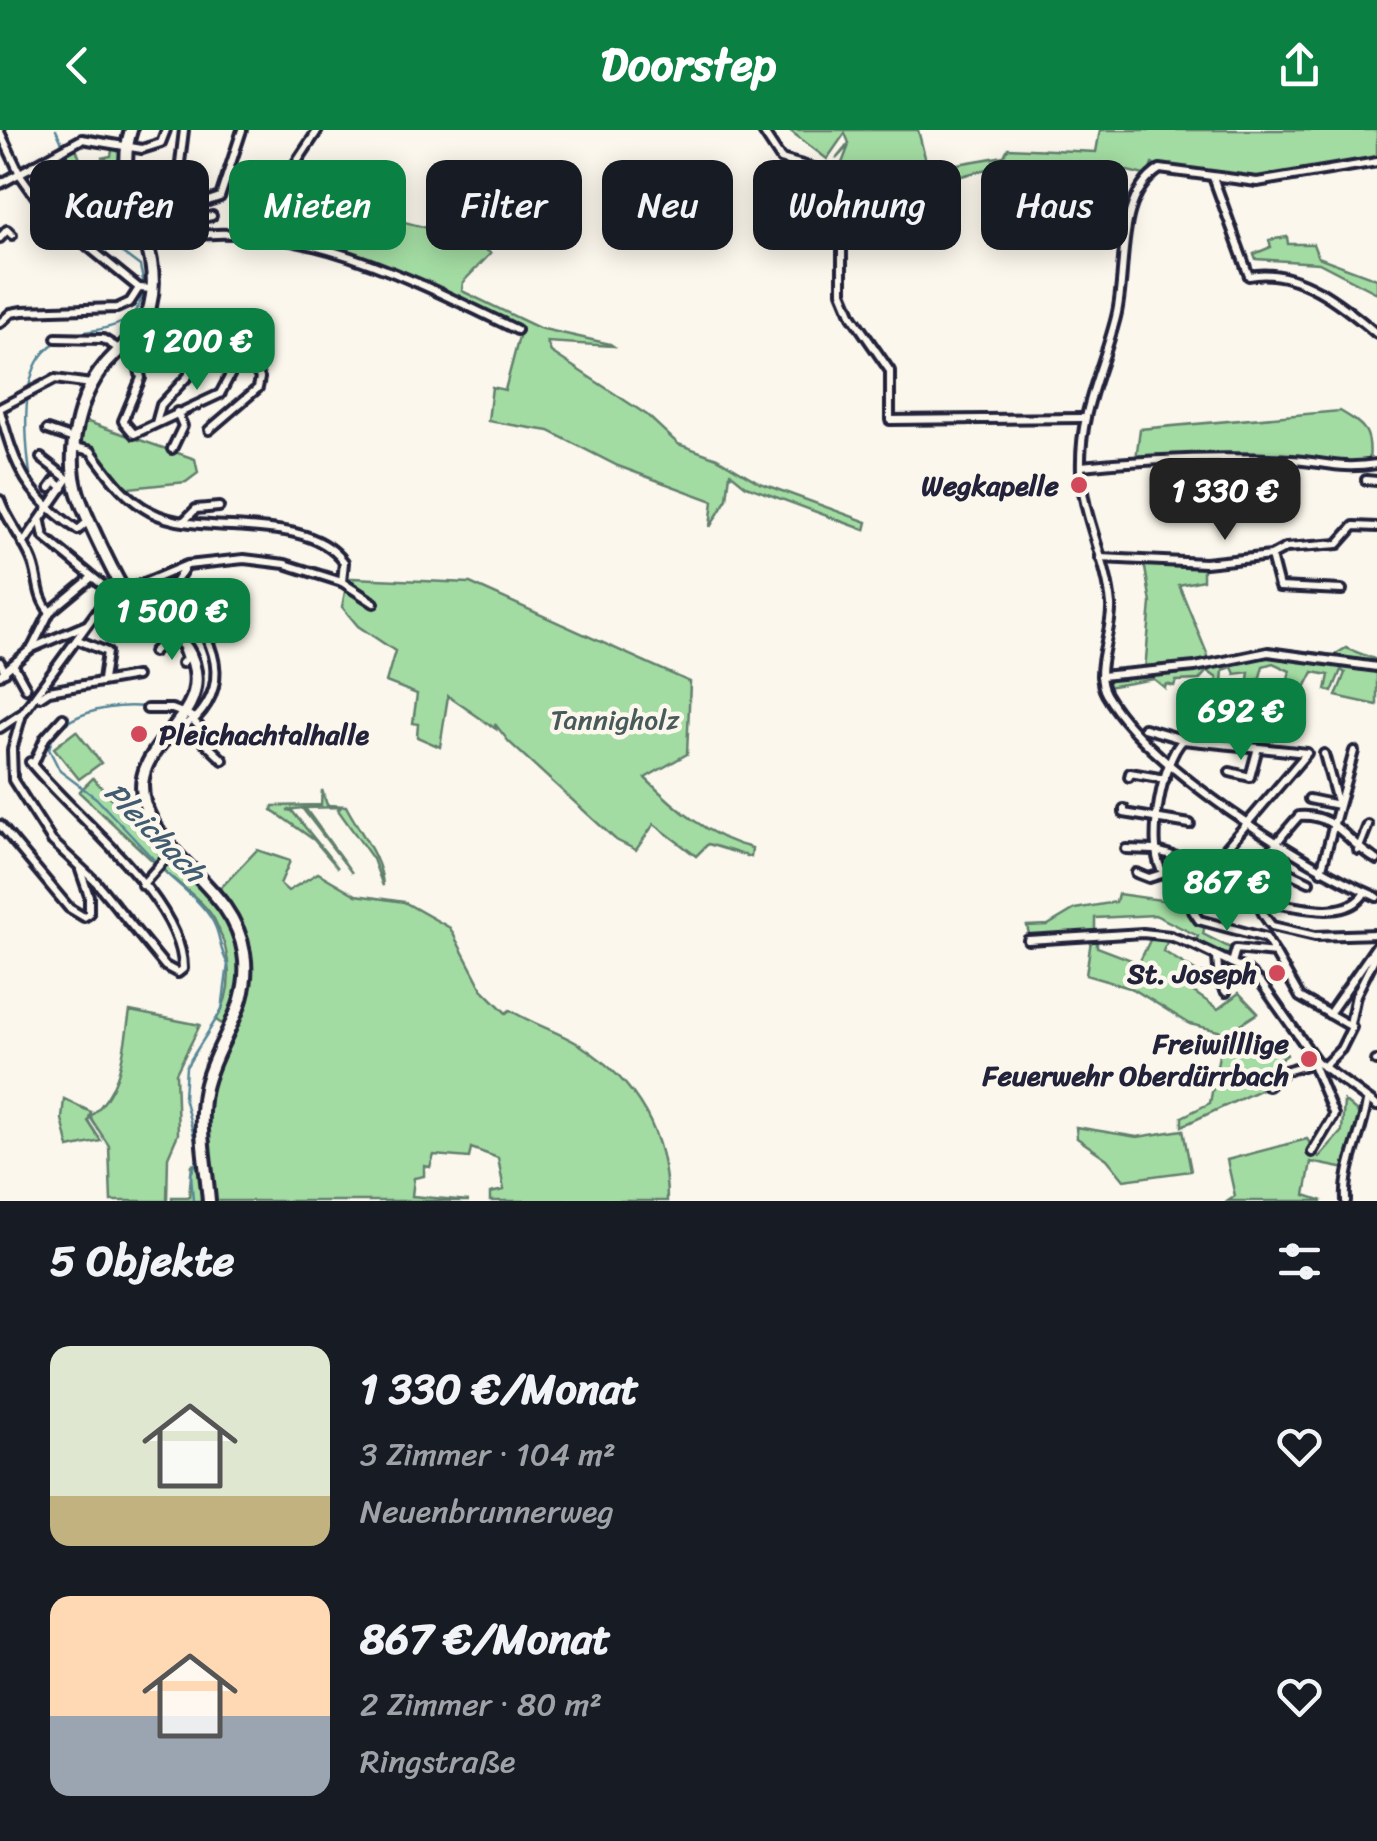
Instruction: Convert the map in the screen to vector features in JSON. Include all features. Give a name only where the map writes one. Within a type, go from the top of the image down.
[{"type":"main road","points":[[127,160],[131,130]]},
{"type":"main road","points":[[148,250],[145,318],[92,384],[75,443],[78,493],[117,592],[173,632],[190,652],[196,679],[188,716],[146,763],[142,792],[152,818],[174,849],[209,885],[235,922],[246,972],[240,1012],[210,1074],[203,1100],[209,1201]]},
{"type":"street","points":[[0,184],[21,176],[88,134],[150,148],[160,143],[166,130]]},
{"type":"street","points":[[184,130],[178,171],[192,196],[208,201],[219,198],[228,185],[242,130]]},
{"type":"street","points":[[762,130],[781,159],[827,172],[834,179],[842,218],[842,292],[852,316],[890,370],[890,420],[1082,418]]},
{"type":"street","points":[[0,132],[21,176],[53,218],[146,288],[116,308],[0,313]]},
{"type":"street","points":[[298,160],[314,132]]},
{"type":"street","points":[[1377,162],[1257,182],[1160,169],[1144,184],[1126,228],[1116,320],[1082,418],[1081,466],[1111,607],[1101,676],[1104,691],[1132,731],[1274,843],[1377,897]]},
{"type":"street","points":[[1213,176],[1249,276],[1283,276],[1334,300],[1377,334]]},
{"type":"street","points":[[0,238],[8,230]]},
{"type":"street","points":[[209,231],[272,238],[360,260],[428,286],[517,330]]},
{"type":"street","points":[[0,323],[11,313]]},
{"type":"street","points":[[56,338],[90,337],[122,348],[137,360],[142,372],[125,413],[125,427],[136,434],[216,396],[226,388],[232,366],[250,362],[259,374],[258,388],[209,430]]},
{"type":"street","points":[[156,425],[161,405],[189,374],[189,358]]},
{"type":"street","points":[[84,524],[78,530],[47,510],[24,476],[2,408],[55,379],[92,384]]},
{"type":"street","points":[[172,449],[183,426],[177,412]]},
{"type":"street","points":[[47,430],[92,451],[110,480],[144,508],[166,518],[261,528],[310,540],[337,553],[346,566],[343,581]]},
{"type":"street","points":[[24,544],[68,479],[40,458]]},
{"type":"street","points":[[1081,466],[1205,459],[1296,460],[1338,469],[1377,464]]},
{"type":"street","points":[[1366,480],[1377,481]]},
{"type":"street","points":[[50,488],[56,481],[63,488]]},
{"type":"street","points":[[0,500],[6,522],[34,564],[40,598],[50,612]]},
{"type":"street","points":[[185,520],[196,508],[219,507]]},
{"type":"street","points":[[41,522],[44,537]]},
{"type":"street","points":[[1100,558],[1178,564],[1271,556],[1276,550],[1338,544],[1354,526],[1377,527]]},
{"type":"street","points":[[35,530],[91,578],[117,592],[170,636],[184,654],[182,663]]},
{"type":"street","points":[[1271,556],[1278,587],[1342,590]]},
{"type":"street","points":[[0,728],[22,714],[87,625],[117,592],[186,566],[257,560],[285,564],[343,581],[374,603]]},
{"type":"street","points":[[130,601],[173,586],[186,566]]},
{"type":"street","points":[[0,662],[3,674],[14,666],[32,648],[50,612],[91,578]]},
{"type":"street","points":[[173,586],[215,654],[212,691],[188,716]]},
{"type":"street","points":[[32,648],[87,625]]},
{"type":"street","points":[[153,652],[170,636]]},
{"type":"street","points":[[78,640],[107,652],[103,680]]},
{"type":"street","points":[[1101,676],[1195,667],[1268,652],[1377,667]]},
{"type":"street","points":[[14,666],[26,688]]},
{"type":"street","points":[[30,704],[49,691],[136,676]]},
{"type":"street","points":[[146,710],[188,716],[204,732],[204,742],[223,760]]},
{"type":"street","points":[[22,714],[12,750],[13,780],[52,842],[96,882],[165,966],[182,971],[183,956],[176,934],[142,885],[32,764],[45,738],[63,718]]},
{"type":"street","points":[[1144,728],[1183,740],[1246,746],[1257,751],[1307,752],[1221,854]]},
{"type":"street","points":[[1183,740],[1165,779],[1157,820],[1154,850],[1165,873],[1196,888],[1261,904],[1340,910],[1358,904],[1365,892]]},
{"type":"street","points":[[1230,772],[1250,777],[1257,751]]},
{"type":"street","points":[[1321,871],[1354,752]]},
{"type":"street","points":[[1324,754],[1338,805]]},
{"type":"street","points":[[1129,777],[1130,772],[1165,779]]},
{"type":"street","points":[[1308,800],[1338,805]]},
{"type":"street","points":[[1124,809],[1124,813],[1190,824]]},
{"type":"street","points":[[1377,860],[1358,850],[1333,822],[1299,816],[1274,843],[1258,874],[1261,904],[1268,923],[1283,930],[1350,938],[1377,934]]},
{"type":"street","points":[[0,826],[69,908],[87,916],[89,896],[79,869]]},
{"type":"street","points":[[1358,850],[1368,826]]},
{"type":"street","points":[[142,885],[174,849]]},
{"type":"street","points":[[1126,849],[1154,850],[1180,858]]},
{"type":"street","points":[[1263,860],[1309,882]]},
{"type":"street","points":[[1136,873],[1150,878],[1165,873]]},
{"type":"street","points":[[1196,888],[1192,911],[1199,920],[1266,938],[1300,997],[1350,1024]]},
{"type":"street","points":[[1028,940],[1159,934],[1232,962],[1272,993],[1318,1062],[1377,1106]]},
{"type":"street","points":[[1329,1014],[1377,945]]},
{"type":"street","points":[[1232,962],[1236,949],[1276,953]]},
{"type":"street","points":[[1268,1086],[1285,1070],[1318,1062],[1346,1042],[1356,995],[1377,954]]},
{"type":"street","points":[[1217,957],[1219,982],[1226,992]]},
{"type":"street","points":[[1204,979],[1219,982]]},
{"type":"street","points":[[1312,1152],[1334,1115],[1318,1062]]},
{"type":"street","points":[[1346,1201],[1347,1170],[1364,1128],[1367,1102]]},
{"type":"green space","points":[[789,130],[918,130],[926,160],[843,160],[849,145],[836,159],[849,143],[845,133],[827,159]]},
{"type":"green space","points":[[1100,130],[1377,130],[1377,161],[1258,181],[1152,164],[1148,176],[1128,171],[1128,160],[981,160],[981,171],[961,176],[961,163],[1004,156],[1008,148],[1096,152]]},
{"type":"green space","points":[[113,145],[120,148],[120,160],[101,158],[111,156]]},
{"type":"green space","points":[[75,146],[80,160],[53,160]]},
{"type":"green space","points":[[406,222],[426,228],[426,250],[491,253],[463,282],[462,291],[539,328],[610,344],[613,346],[547,342],[551,352],[647,415],[678,444],[717,458],[760,483],[867,522],[865,530],[746,486],[730,473],[727,499],[710,527],[713,501],[618,466],[549,431],[488,421],[492,387],[505,390],[521,329],[372,262],[334,250],[406,250]]},
{"type":"green space","points":[[1287,237],[1288,244],[1313,244],[1318,257],[1377,279],[1377,293],[1319,263],[1256,259],[1254,254],[1271,247],[1269,240]]},
{"type":"green space","points":[[1340,411],[1365,431],[1369,462],[1331,467],[1296,457],[1136,459],[1140,429]]},
{"type":"green space","points":[[88,422],[195,459],[198,473],[186,482],[129,488],[114,479],[99,455],[81,445],[83,424]]},
{"type":"green space","points":[[1144,562],[1203,564],[1203,580],[1179,585],[1210,661],[1267,647],[1334,655],[1346,648],[1377,660],[1377,705],[1336,696],[1345,673],[1341,670],[1332,692],[1326,690],[1329,675],[1313,672],[1295,707],[1281,704],[1290,671],[1273,663],[1263,666],[1257,688],[1247,686],[1249,672],[1235,674],[1232,667],[1223,670],[1222,683],[1216,683],[1217,678],[1207,671],[1199,680],[1176,681],[1174,686],[1166,684],[1165,688],[1154,679],[1107,687],[1107,676],[1145,670],[1151,603]]},
{"type":"green space","name":"Tannigholz","points":[[352,578],[470,583],[690,682],[687,754],[645,778],[694,820],[722,837],[752,848],[751,857],[708,844],[696,856],[654,824],[636,850],[616,840],[509,742],[495,724],[496,729],[448,696],[440,747],[417,737],[418,724],[413,723],[417,694],[386,682],[395,651],[358,626],[342,607],[347,582]]},
{"type":"green space","points":[[76,731],[101,763],[79,779],[54,748]]},
{"type":"green space","points":[[93,778],[164,856],[157,865],[79,792]]},
{"type":"green space","points":[[322,790],[327,805],[346,806],[374,855],[383,886],[373,859],[338,810],[341,807],[305,808],[352,873],[302,808],[287,810],[292,811],[338,868],[314,840],[272,810],[273,806],[321,805]]},
{"type":"green space","points":[[257,850],[290,861],[280,884],[288,891],[318,873],[356,895],[404,902],[450,928],[482,989],[506,1013],[510,1010],[580,1045],[618,1075],[633,1093],[655,1132],[666,1176],[667,1201],[490,1201],[490,1193],[504,1190],[498,1158],[471,1148],[469,1158],[434,1155],[430,1167],[424,1166],[424,1176],[414,1178],[412,1196],[469,1201],[172,1201],[172,1197],[189,1197],[192,1165],[199,1163],[199,1087],[226,1027],[216,1020],[226,997],[229,972],[225,947],[212,915],[160,867],[170,858],[212,897]]},
{"type":"green space","points":[[1118,894],[1190,904],[1193,918],[1205,924],[1203,934],[1232,949],[1229,960],[1194,945],[1198,936],[1155,915],[1095,918],[1095,934],[1030,938],[1027,926],[1048,925],[1075,909],[1116,902]]},
{"type":"green space","points":[[1153,934],[1170,936],[1163,951],[1195,971],[1185,986],[1218,1009],[1239,993],[1258,1013],[1235,1028],[1242,1037],[1190,1024],[1133,989],[1086,975],[1091,940],[1028,943],[1097,936],[1097,947],[1139,963]]},
{"type":"green space","points":[[130,1011],[200,1025],[176,1073],[178,1134],[168,1157],[167,1201],[111,1201],[109,1146],[90,1117],[115,1082]]},
{"type":"green space","points":[[1223,1034],[1251,1045],[1265,1039],[1270,1045],[1281,1044],[1287,1055],[1257,1078],[1264,1088],[1182,1126],[1182,1117],[1210,1103]]},
{"type":"green space","points":[[64,1099],[91,1112],[88,1121],[101,1141],[69,1148],[62,1119]]},
{"type":"green space","points":[[1344,1101],[1364,1118],[1346,1169],[1311,1162],[1305,1195],[1323,1201],[1228,1201],[1235,1196],[1227,1160],[1307,1139],[1319,1157],[1342,1131]]},
{"type":"green space","points":[[1076,1127],[1137,1137],[1183,1130],[1191,1171],[1124,1180],[1107,1159],[1077,1138]]},
{"type":"waterway","name":"Pleichach","points":[[56,130],[76,173],[101,206],[116,248],[140,266],[144,285]]},
{"type":"waterway","points":[[31,481],[26,414],[33,372],[48,348],[69,336],[114,326],[132,315],[143,293]]},
{"type":"waterway","name":"Pleichach","points":[[168,706],[176,704]]},
{"type":"waterway","name":"Pleichach","points":[[145,707],[102,709],[74,719],[62,726],[49,749],[60,771],[96,798],[157,863]]},
{"type":"waterway","name":"Pleichach","points":[[162,869],[212,919],[228,964],[222,1010],[186,1067],[184,1097],[199,1156],[191,1174],[193,1201]]},
{"type":"place","name":"Wegkapelle","points":[[1079,485]]},
{"type":"place","name":"Pleichachtalhalle","points":[[139,734]]},
{"type":"place","name":"St. Joseph","points":[[1277,973]]},
{"type":"place","name":"Freiwilllige Feuerwehr Oberdürrbach","points":[[1309,1059]]}]
